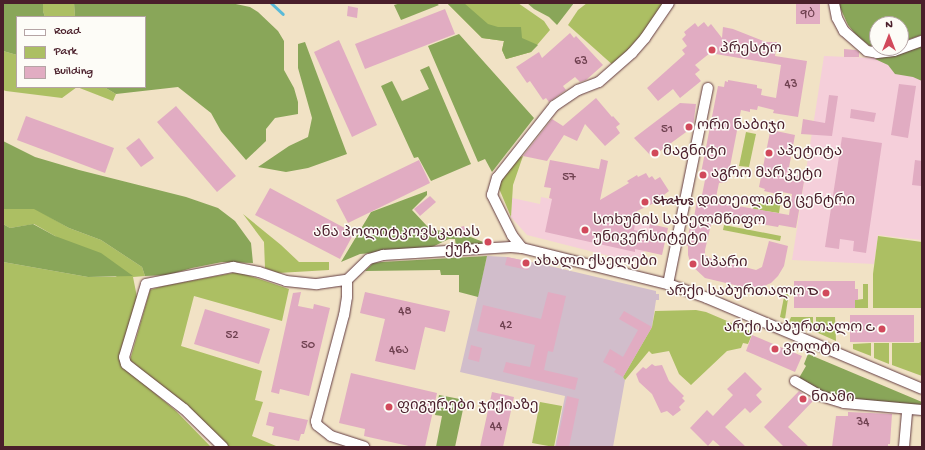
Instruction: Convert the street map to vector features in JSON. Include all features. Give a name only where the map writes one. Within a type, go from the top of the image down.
[{"type":"street","points":[[522,248],[512,235],[492,195],[497,178],[554,106],[578,90],[599,82],[632,53],[658,21],[669,3]]},
{"type":"street","points":[[834,3],[837,18],[844,31],[867,51],[877,53],[894,51],[922,41]]},
{"type":"street","points":[[668,284],[708,88]]},
{"type":"street","points":[[222,447],[184,409],[126,364],[124,357],[146,284],[233,267],[259,272],[293,282],[317,284],[347,280],[369,259],[383,255],[511,247],[522,248],[668,284],[733,309],[922,388]]},
{"type":"street","points":[[347,280],[347,297],[344,315],[316,421],[317,425],[331,436],[364,447]]},
{"type":"street","points":[[795,381],[830,399],[844,403],[907,410],[922,410]]},
{"type":"street","points":[[904,447],[907,410]]},
{"type":"shaded area","points":[[824,56],[922,60],[922,240],[878,235],[874,264],[792,260]]},
{"type":"shaded area","name":"სოხუმის სახელმწიფო უნივერსიტეტი","points":[[541,197],[598,209],[602,213],[650,224],[641,264],[527,235],[511,217],[512,198],[540,204]]},
{"type":"shaded area","points":[[487,256],[507,257],[541,264],[656,291],[656,294],[659,294],[659,300],[656,300],[652,327],[623,377],[625,380],[613,447],[555,447],[565,396],[460,372]]},
{"type":"green space","points":[[3,3],[43,3],[45,16],[16,16],[16,55],[3,51]]},
{"type":"green space","points":[[43,3],[74,3],[75,16],[45,16]]},
{"type":"green space","points":[[74,3],[231,3],[250,7],[258,12],[278,31],[284,41],[284,70],[294,88],[298,102],[298,114],[275,118],[266,129],[266,141],[246,160],[221,131],[211,113],[178,87],[116,94],[106,88],[146,88],[146,16],[75,16]]},
{"type":"green space","points":[[401,3],[436,3],[439,5],[401,20],[394,5]]},
{"type":"green space","points":[[447,3],[518,3],[544,21],[550,30],[531,52],[506,59],[502,50],[504,41],[482,38]]},
{"type":"green space","points":[[447,3],[464,3],[488,24],[498,27],[521,27],[522,38],[538,45],[531,52],[506,59],[502,50],[504,41],[482,38]]},
{"type":"green space","points":[[527,3],[574,3],[557,25],[549,17],[534,9]]},
{"type":"green space","points":[[587,3],[666,3],[658,16],[614,66],[568,25],[578,10]]},
{"type":"green space","points":[[838,3],[922,3],[922,35],[909,39],[909,16],[869,16],[869,45],[857,36],[848,25]]},
{"type":"green space","points":[[459,34],[534,118],[492,172],[485,159],[478,162],[428,46]]},
{"type":"green space","points":[[305,42],[347,154],[308,168],[286,172],[258,167],[289,146],[308,137],[312,118],[298,68],[298,44]]},
{"type":"green space","points":[[922,45],[922,81],[913,77],[895,74],[888,65],[875,59],[885,56],[909,56],[909,49]]},
{"type":"green space","points":[[3,51],[16,55],[16,88],[76,88],[62,98],[3,90]]},
{"type":"green space","points":[[429,66],[471,164],[431,181],[418,157],[414,158],[381,86],[392,81],[402,101],[429,89],[420,70]]},
{"type":"green space","points":[[80,88],[106,88],[116,94],[113,101]]},
{"type":"green space","points":[[746,132],[756,134],[749,167],[739,166]]},
{"type":"green space","points":[[3,141],[35,157],[79,170],[186,197],[218,208],[235,221],[251,243],[253,263],[222,262],[168,275],[145,276],[142,267],[101,240],[69,228],[34,209],[3,209]]},
{"type":"green space","points":[[523,156],[513,185],[511,217],[498,186],[515,159]]},
{"type":"green space","points":[[427,191],[427,195],[412,210],[427,226],[434,230],[456,232],[460,238],[468,236],[491,245],[456,247],[455,239],[449,239],[430,248],[360,254],[341,262],[371,212]]},
{"type":"green space","points":[[755,195],[781,200],[779,213],[753,209]]},
{"type":"green space","points":[[34,208],[69,228],[101,240],[142,267],[145,276],[133,277],[137,297],[125,368],[176,411],[211,447],[3,447],[3,262],[88,277],[117,277],[34,224],[10,228],[3,224],[3,209]]},
{"type":"green space","points":[[243,214],[299,262],[329,262],[329,270],[278,273],[265,268],[264,242]]},
{"type":"green space","points":[[3,224],[10,228],[33,224],[55,236],[101,253],[133,276],[88,277],[3,262]]},
{"type":"green space","points":[[724,225],[781,236],[780,241],[723,230]]},
{"type":"green space","points":[[878,236],[922,242],[922,308],[873,308],[873,274]]},
{"type":"green space","points":[[487,256],[478,297],[459,292],[459,275],[441,275],[440,270],[365,271],[373,263]]},
{"type":"green space","points":[[238,272],[289,289],[282,321],[194,296],[181,346],[262,371],[255,400],[263,402],[252,436],[276,446],[275,447],[228,447],[130,360],[150,290],[163,286]]},
{"type":"green space","points":[[863,284],[868,284],[868,308],[853,308],[855,306],[855,300],[863,299]]},
{"type":"green space","points":[[785,292],[789,292],[785,319],[780,317]]},
{"type":"green space","points":[[696,310],[706,312],[753,332],[748,344],[743,343],[741,348],[727,351],[691,385],[679,374],[669,351],[652,354],[649,351],[625,380],[623,377],[652,327],[655,311]]},
{"type":"green space","points":[[791,317],[813,317],[813,331],[789,322]]},
{"type":"green space","points":[[816,317],[835,317],[836,341],[816,332]]},
{"type":"green space","points":[[922,341],[922,376],[892,365],[892,343],[919,343]]},
{"type":"green space","points":[[871,343],[871,356],[853,349],[853,344]]},
{"type":"green space","points":[[874,343],[889,343],[889,364],[874,358]]},
{"type":"green space","points":[[808,354],[922,402],[922,408],[910,409],[834,396],[824,392],[799,378],[806,366],[804,364]]},
{"type":"green space","points":[[439,395],[465,400],[455,447],[436,447],[442,416],[435,415]]},
{"type":"green space","points":[[540,402],[562,406],[554,447],[532,443]]},
{"type":"building","points":[[796,3],[820,3],[820,24],[796,24]]},
{"type":"building","points":[[348,6],[358,8],[357,18],[347,16]]},
{"type":"building","points":[[445,9],[455,34],[365,69],[355,44]]},
{"type":"building","points":[[704,22],[708,27],[711,24],[722,38],[723,27],[733,29],[766,42],[777,42],[775,56],[807,61],[798,117],[773,113],[774,110],[758,106],[757,110],[750,109],[750,112],[741,110],[727,182],[719,183],[715,202],[789,215],[792,194],[777,191],[777,194],[764,191],[765,189],[759,187],[770,132],[776,133],[776,131],[795,135],[788,173],[805,176],[796,228],[779,225],[778,227],[713,216],[705,250],[705,255],[710,258],[756,270],[762,267],[769,241],[788,246],[784,266],[778,276],[771,283],[762,287],[751,287],[751,289],[705,278],[691,265],[688,255],[688,246],[686,245],[691,222],[693,223],[697,200],[701,200],[705,180],[700,178],[718,86],[724,87],[725,81],[728,82],[728,80],[757,85],[757,88],[762,89],[761,95],[776,98],[781,65],[710,53],[695,65],[700,70],[695,74],[701,81],[680,98],[673,89],[658,101],[647,88],[685,54],[682,50],[687,46],[682,39],[686,35],[684,32],[695,23],[698,27]]},
{"type":"building","points":[[570,33],[574,38],[576,36],[603,65],[586,80],[580,82],[575,77],[563,86],[566,90],[549,102],[546,98],[543,100],[530,81],[527,83],[516,67],[539,52],[542,58]]},
{"type":"building","points":[[339,40],[377,125],[352,137],[314,52]]},
{"type":"building","points":[[844,49],[856,50],[859,52],[859,57],[844,57]]},
{"type":"building","points":[[899,84],[916,86],[908,138],[891,135]]},
{"type":"building","points":[[829,95],[838,96],[832,136],[801,134],[803,119],[825,123]]},
{"type":"building","points":[[596,98],[620,124],[616,127],[620,133],[605,146],[585,124],[577,141],[564,135],[547,161],[523,156],[552,119],[563,126]]},
{"type":"building","points":[[680,103],[696,104],[693,127],[652,157],[634,138]]},
{"type":"building","points":[[176,106],[236,176],[217,192],[157,122]]},
{"type":"building","points":[[851,109],[876,113],[874,122],[850,118]]},
{"type":"building","points":[[26,116],[114,148],[105,173],[17,140]]},
{"type":"building","points":[[842,137],[882,143],[866,253],[853,251],[854,241],[840,239],[839,249],[825,247]]},
{"type":"building","points":[[139,138],[154,158],[141,167],[126,148]]},
{"type":"building","points":[[601,159],[608,161],[600,200],[629,183],[627,181],[637,175],[638,177],[646,173],[649,178],[652,176],[655,180],[660,177],[669,191],[652,204],[637,211],[634,230],[648,233],[650,224],[668,228],[662,255],[635,249],[635,252],[545,232],[552,199],[549,198],[551,188],[544,187],[550,160],[599,169]]},
{"type":"building","points":[[419,160],[430,183],[348,223],[336,200]]},
{"type":"building","points":[[915,160],[922,161],[921,186],[912,185]]},
{"type":"building","points":[[270,188],[354,233],[340,259],[255,215]]},
{"type":"building","points":[[430,196],[436,202],[420,216],[414,209]]},
{"type":"building","points":[[464,226],[468,235],[460,238],[457,228]]},
{"type":"building","points":[[507,257],[530,262],[528,270],[505,265]]},
{"type":"building","name":"არქი საბურთალო D","points":[[794,281],[855,281],[855,289],[858,289],[858,300],[855,300],[855,308],[794,308]]},
{"type":"building","points":[[301,292],[298,306],[313,309],[314,304],[330,308],[309,396],[280,389],[279,394],[271,392],[293,293]]},
{"type":"building","points":[[365,292],[450,311],[445,332],[425,327],[415,370],[375,361],[385,319],[360,313]]},
{"type":"building","points":[[548,292],[566,296],[553,352],[548,351],[544,370],[578,378],[575,390],[503,372],[506,362],[530,367],[535,345],[477,331],[483,305],[541,319]]},
{"type":"building","points":[[205,309],[270,329],[259,364],[194,344]]},
{"type":"building","points":[[624,311],[652,327],[623,377],[614,372],[616,369],[603,362],[610,349],[623,357],[638,330],[619,319]]},
{"type":"building","name":"არქი საბურთალო C","points":[[850,315],[914,315],[914,342],[850,342]]},
{"type":"building","points":[[752,335],[802,356],[795,372],[746,351]]},
{"type":"building","points":[[471,345],[482,348],[479,362],[468,359]]},
{"type":"building","points":[[652,364],[655,366],[662,365],[669,381],[684,396],[682,398],[685,401],[679,407],[681,410],[673,416],[667,411],[661,413],[652,394],[639,382],[636,374],[643,367],[646,369]]},
{"type":"building","points":[[745,372],[762,389],[756,395],[762,402],[750,413],[745,408],[725,427],[746,447],[721,447],[713,440],[708,446],[690,428],[707,410],[713,416],[733,395],[727,389]]},
{"type":"building","name":"ფიგურები ჯიქიაზე","points":[[351,373],[437,393],[425,447],[413,447],[364,436],[365,429],[339,423]]},
{"type":"building","points":[[799,391],[813,401],[788,427],[809,447],[784,447],[764,427]]},
{"type":"building","points":[[492,392],[514,397],[503,447],[480,447]]},
{"type":"building","points":[[567,396],[579,399],[569,447],[556,447]]},
{"type":"building","points":[[269,412],[308,420],[304,434],[301,434],[299,441],[272,435],[274,427],[266,425]]},
{"type":"building","points":[[848,412],[892,414],[890,444],[888,444],[888,447],[832,447],[836,416],[848,416]]},
{"type":"waterway","points":[[271,3],[283,14]]},
{"type":"place","name":"პრესტო","points":[[712,50]]},
{"type":"place","name":"ორი ნაბიჯი","points":[[689,127]]},
{"type":"place","name":"მაგნიტი","points":[[655,153]]},
{"type":"place","name":"აპეტიტა","points":[[769,153]]},
{"type":"place","name":"აგრო მარკეტი","points":[[703,175]]},
{"type":"place","name":"Status დითეილინგ ცენტრი","points":[[645,202]]},
{"type":"place","name":"სოხუმის სახელმწიფო უნივერსიტეტი","points":[[585,230]]},
{"type":"place","name":"ანა პოლიტკოვსკაიას ქუჩა","points":[[488,242]]},
{"type":"place","name":"ახალი ქსელები","points":[[526,263]]},
{"type":"place","name":"სპარი","points":[[693,264]]},
{"type":"place","name":"არქი საბურთალო D","points":[[826,293]]},
{"type":"place","name":"არქი საბურთალო C","points":[[882,329]]},
{"type":"place","name":"ვოლტი","points":[[775,349]]},
{"type":"place","name":"ნიამი","points":[[803,399]]},
{"type":"place","name":"ფიგურები ჯიქიაზე","points":[[389,407]]}]
